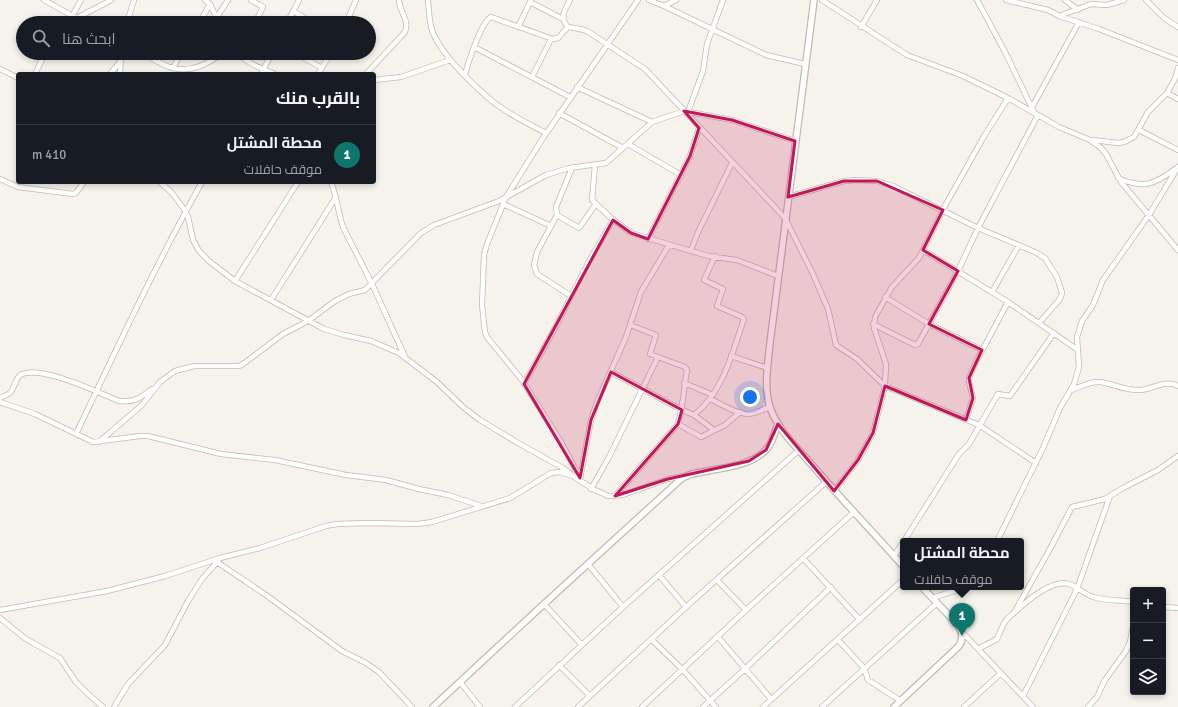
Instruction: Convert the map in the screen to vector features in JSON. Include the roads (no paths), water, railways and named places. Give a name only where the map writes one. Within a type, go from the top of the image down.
[{"type":"street","points":[[44,0],[73,16]]},
{"type":"street","points":[[75,16],[81,0]]},
{"type":"street","points":[[77,16],[111,0]]},
{"type":"street","points":[[129,16],[134,0]]},
{"type":"street","points":[[205,0],[210,4],[216,16]]},
{"type":"street","points":[[218,16],[228,0]]},
{"type":"street","points":[[251,0],[263,7],[258,16]]},
{"type":"street","points":[[291,16],[299,0]]},
{"type":"street","points":[[349,16],[356,0]]},
{"type":"street","points":[[368,72],[405,32],[407,24],[399,6],[399,0]]},
{"type":"street","points":[[428,0],[432,30],[438,44],[450,60],[502,108],[546,133]]},
{"type":"street","points":[[562,19],[570,0]]},
{"type":"street","points":[[580,479],[561,442],[524,384],[512,366],[493,346],[485,332],[482,288],[486,249],[506,197],[546,133],[638,0]]},
{"type":"street","points":[[649,0],[766,55],[805,64]]},
{"type":"street","points":[[664,6],[676,0]]},
{"type":"street","points":[[686,111],[703,71],[707,44],[723,0]]},
{"type":"street","points":[[814,0],[767,368],[767,386],[770,407],[778,424],[799,450],[826,482],[900,563]]},
{"type":"street","points":[[822,0],[861,27],[913,58],[956,72],[1035,111],[1059,127],[1090,140],[1101,148],[1106,154],[1118,178],[1178,250]]},
{"type":"street","points":[[861,27],[877,0]]},
{"type":"street","points":[[977,0],[1035,111]]},
{"type":"street","points":[[1006,0],[1048,10],[1059,16],[1100,29],[1178,60]]},
{"type":"street","points":[[1065,0],[1078,10]]},
{"type":"street","points":[[1059,16],[1078,10],[1091,2],[1108,5],[1124,0]]},
{"type":"street","points":[[518,27],[530,1],[562,19],[568,27],[584,29],[645,70],[686,111],[699,128],[785,218],[813,274],[828,309],[835,342],[861,362],[885,386],[979,425],[1036,463]]},
{"type":"street","points":[[1149,1],[1164,18],[1178,27]]},
{"type":"street","points":[[203,16],[210,4]]},
{"type":"street","points":[[294,11],[302,16]]},
{"type":"street","points":[[465,75],[474,47],[486,22],[491,18],[551,39],[558,38],[568,27]]},
{"type":"street","points":[[873,324],[916,345],[958,271],[1079,22]]},
{"type":"street","points":[[532,77],[551,39]]},
{"type":"street","points":[[474,47],[570,98]]},
{"type":"street","points":[[36,72],[42,60]]},
{"type":"street","points":[[156,60],[173,68],[183,70],[206,65],[213,60]]},
{"type":"street","points":[[173,68],[178,60]]},
{"type":"street","points":[[246,60],[252,65],[271,72]]},
{"type":"street","points":[[262,72],[268,60]]},
{"type":"street","points":[[308,60],[322,68]]},
{"type":"street","points":[[319,72],[327,60]]},
{"type":"street","points":[[376,80],[401,77],[450,60]]},
{"type":"street","points":[[112,72],[120,62]]},
{"type":"street","points":[[120,62],[120,72]]},
{"type":"street","points":[[1090,140],[1118,143],[1134,137],[1148,112],[1167,93],[1176,78],[1178,68]]},
{"type":"street","points":[[0,69],[16,77]]},
{"type":"street","points":[[577,87],[652,122]]},
{"type":"street","points":[[1167,93],[1178,99]]},
{"type":"street","points":[[834,490],[858,460],[874,433],[885,386],[886,364],[873,324],[875,317],[885,297],[898,279],[915,263],[923,250],[943,210],[983,138],[1008,98]]},
{"type":"street","points":[[0,398],[10,392],[19,376],[28,373],[58,376],[120,401],[132,402],[156,386],[170,374],[184,368],[214,365],[239,366],[283,334],[308,321],[343,296],[365,290],[421,233],[427,229],[443,221],[499,201],[540,178],[572,168],[606,163],[652,122],[686,111],[732,120],[795,141]]},
{"type":"street","points":[[560,113],[624,148]]},
{"type":"street","points":[[648,239],[690,156],[699,128]]},
{"type":"street","points":[[1139,130],[1178,150]]},
{"type":"street","points":[[628,144],[681,175]]},
{"type":"street","points":[[691,250],[699,230],[732,163]]},
{"type":"street","points":[[595,165],[592,199],[613,220],[631,233],[708,256],[737,260],[778,276]]},
{"type":"street","points":[[1118,178],[1130,184],[1143,184],[1160,179],[1178,167]]},
{"type":"street","points":[[998,538],[1036,463],[1060,408],[1074,384],[1079,367],[1078,330],[1082,321],[1092,305],[1103,280],[1149,215],[1178,167]]},
{"type":"street","points":[[571,296],[537,274],[534,260],[557,215],[556,207],[572,168]]},
{"type":"street","points":[[0,179],[18,187],[74,194],[83,184]]},
{"type":"street","points":[[788,197],[844,181],[878,181],[893,186],[978,228],[1040,254],[1045,258],[1057,277],[1062,293],[1060,299],[1039,323]]},
{"type":"street","points":[[162,184],[180,202],[185,212],[193,240],[199,251],[209,261],[235,281],[328,331],[371,341],[399,353],[437,382],[480,420],[563,468],[573,476]]},
{"type":"street","points":[[76,434],[185,212],[201,184]]},
{"type":"street","points":[[235,281],[297,184]]},
{"type":"street","points":[[332,184],[343,227],[372,284],[406,358]]},
{"type":"street","points":[[271,300],[336,197]]},
{"type":"street","points":[[503,204],[551,226]]},
{"type":"street","points":[[557,215],[579,228],[596,204]]},
{"type":"street","points":[[524,384],[588,263],[613,220]]},
{"type":"street","points":[[580,479],[597,402],[630,325],[644,287],[669,245]]},
{"type":"street","points":[[992,292],[1019,245]]},
{"type":"street","points":[[923,250],[1008,302],[1078,350]]},
{"type":"street","points":[[694,415],[706,405],[723,378],[744,318],[717,306],[723,289],[704,280],[715,256]]},
{"type":"street","points":[[885,297],[929,324],[982,350]]},
{"type":"street","points":[[966,420],[973,398],[969,378],[982,350],[1008,302]]},
{"type":"street","points":[[616,496],[678,424],[682,410],[684,383],[687,371],[686,368],[650,353],[656,335],[630,325]]},
{"type":"street","points":[[905,538],[959,454],[969,444],[998,394],[1010,396],[1054,333]]},
{"type":"street","points":[[731,356],[767,368]]},
{"type":"street","points":[[591,488],[609,457],[658,357]]},
{"type":"street","points":[[610,372],[694,415],[714,430]]},
{"type":"street","points":[[1071,390],[1083,385],[1098,382],[1132,390],[1148,389],[1167,383],[1178,386]]},
{"type":"street","points":[[684,383],[712,397],[721,405],[740,412],[748,414],[770,407]]},
{"type":"street","points":[[99,442],[142,405],[156,386]]},
{"type":"street","points":[[0,402],[35,414],[89,441],[99,442],[148,436],[221,454],[275,460],[346,475],[386,480],[448,495],[481,506]]},
{"type":"street","points":[[678,424],[700,437],[725,424],[740,412]]},
{"type":"street","points":[[0,610],[106,591],[165,576],[220,558],[260,548],[318,528],[333,525],[366,523],[424,524],[516,496],[551,473],[560,472],[573,476],[580,479],[591,488],[608,496],[623,495],[668,479],[749,461],[759,456],[770,445],[778,424]]},
{"type":"street","points":[[515,707],[582,644],[799,450]]},
{"type":"street","points":[[1014,613],[1072,506],[1100,501],[1166,465],[1178,456]]},
{"type":"street","points":[[433,707],[685,476]]},
{"type":"street","points":[[578,707],[686,607],[826,482]]},
{"type":"street","points":[[1023,696],[1077,589],[1110,496]]},
{"type":"street","points":[[642,707],[802,558],[854,512]]},
{"type":"street","points":[[894,556],[900,546]]},
{"type":"street","points":[[114,707],[128,684],[165,645],[188,601],[202,579],[220,558]]},
{"type":"street","points":[[802,558],[831,587],[860,620]]},
{"type":"street","points":[[217,562],[266,595],[342,651],[366,663],[379,672],[412,707]]},
{"type":"street","points":[[588,564],[623,607]]},
{"type":"street","points":[[659,575],[686,607]]},
{"type":"street","points":[[717,580],[746,610]]},
{"type":"street","points":[[763,707],[900,583]]},
{"type":"street","points":[[978,648],[998,639],[1006,621],[1014,613],[1052,586],[1059,583],[1071,585],[1086,594],[1099,599],[1130,602]]},
{"type":"street","points":[[702,707],[745,669],[831,587]]},
{"type":"street","points":[[925,590],[1033,707]]},
{"type":"street","points":[[932,598],[957,590]]},
{"type":"street","points":[[822,707],[937,603]]},
{"type":"street","points":[[544,604],[582,644]]},
{"type":"street","points":[[1166,607],[1178,608]]},
{"type":"street","points":[[0,618],[26,639],[60,658],[76,682],[89,696],[103,707]]},
{"type":"street","points":[[894,707],[958,647],[962,642],[962,632]]},
{"type":"street","points":[[718,637],[771,699]]},
{"type":"street","points":[[651,639],[683,670],[716,707]]},
{"type":"street","points":[[838,640],[864,668],[868,680],[901,700]]},
{"type":"street","points":[[962,642],[973,642]]},
{"type":"street","points":[[1088,707],[1097,697],[1105,680],[1126,651],[1130,642]]},
{"type":"street","points":[[559,666],[590,696]]},
{"type":"street","points":[[964,707],[1001,673]]},
{"type":"street","points":[[460,682],[480,707]]},
{"type":"place","name":"محطة المشتل","points":[[962,636]]}]
